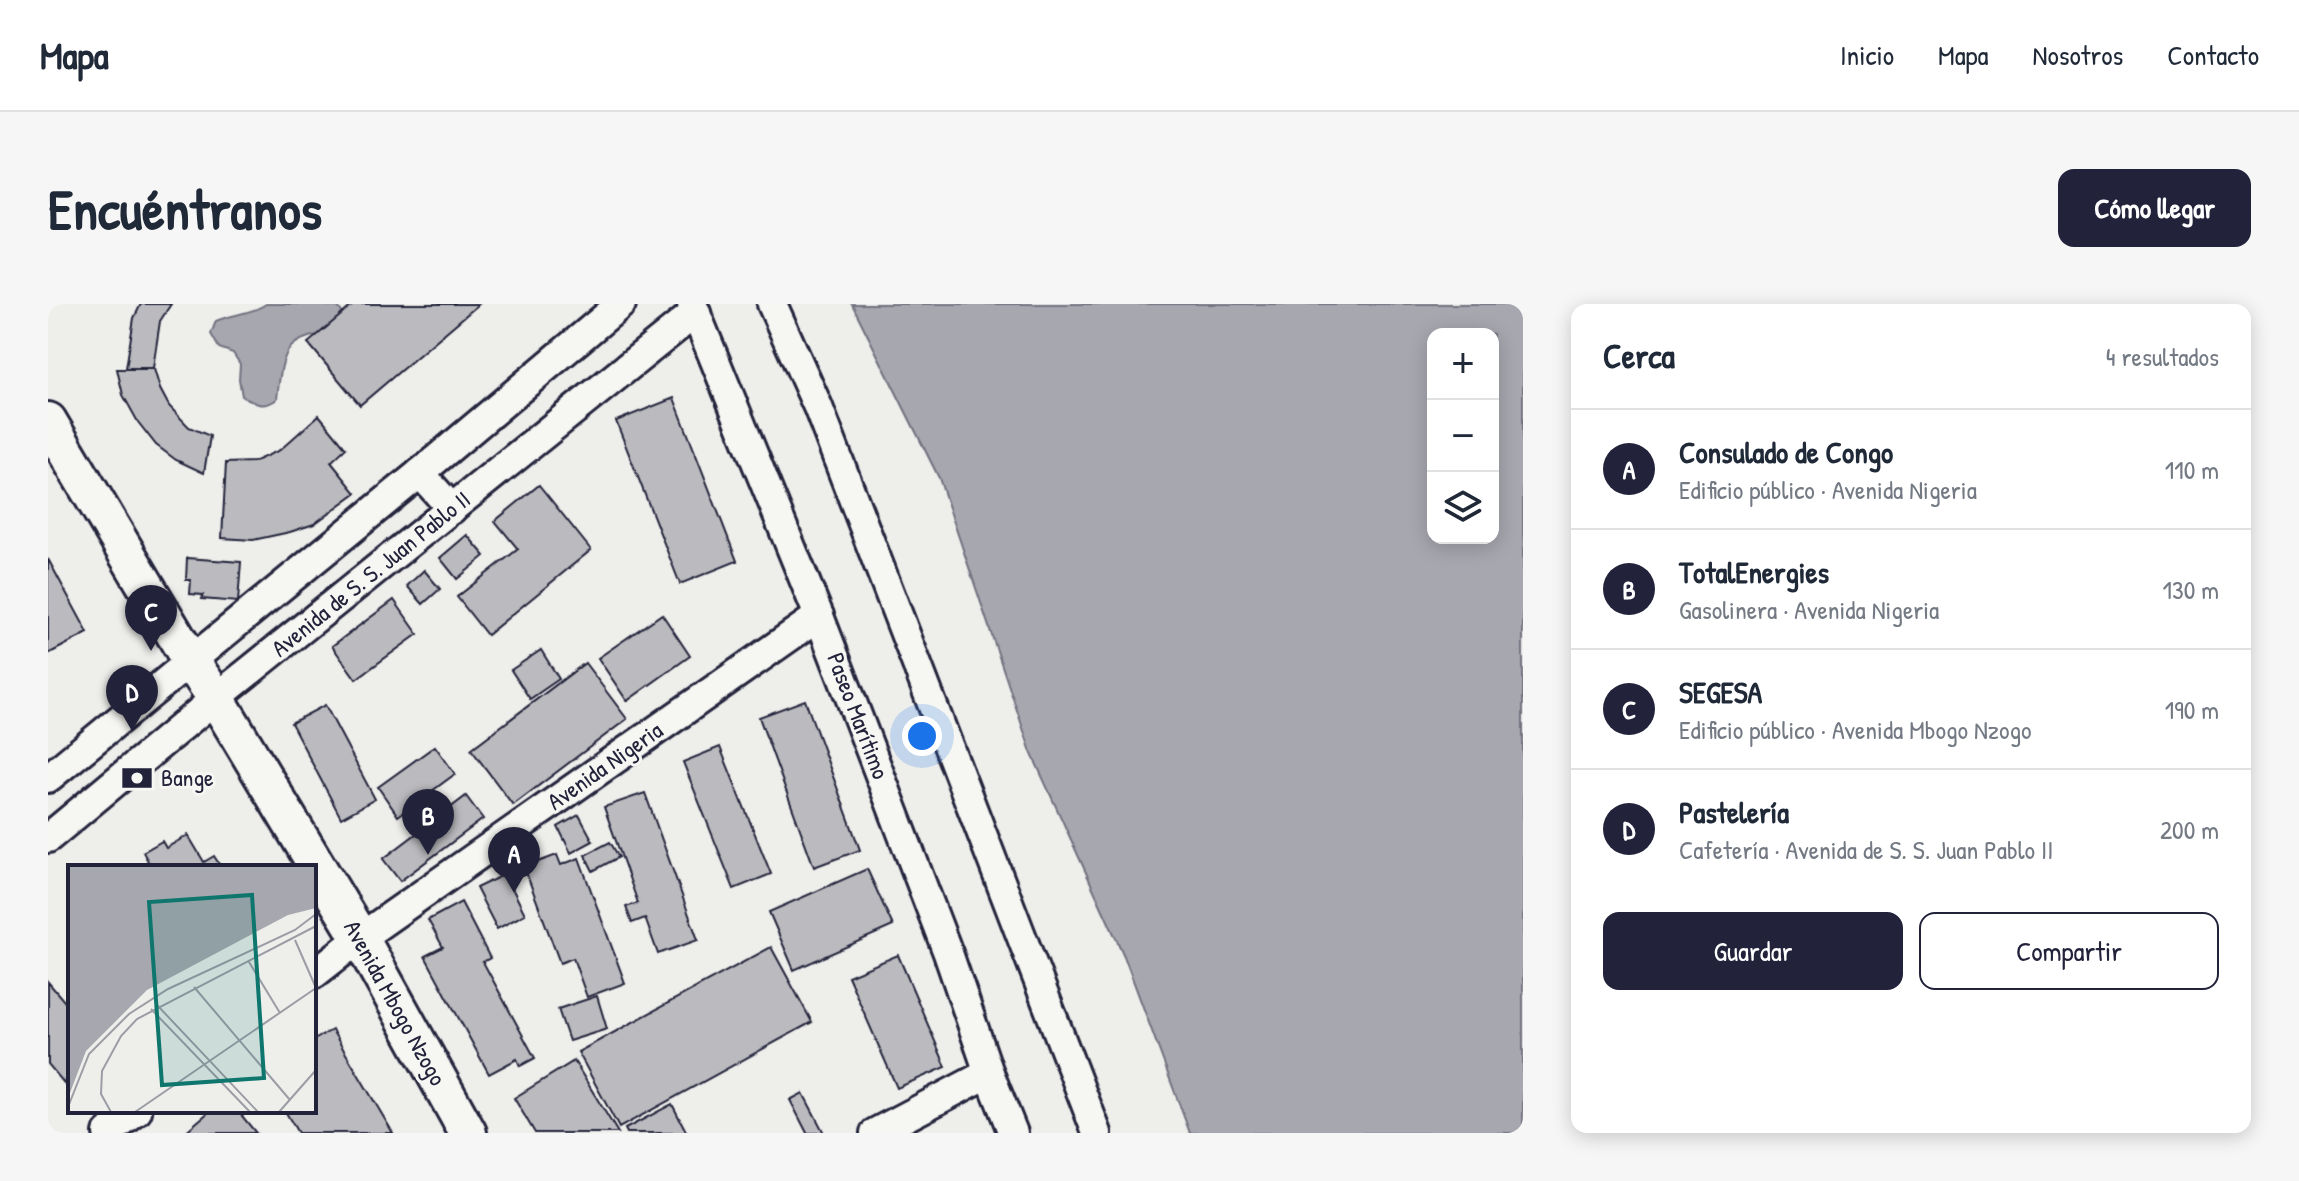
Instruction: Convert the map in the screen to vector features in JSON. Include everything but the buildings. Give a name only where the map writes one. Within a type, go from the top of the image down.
[{"type":"main road","name":"Avenida Mbogo Nzogo","points":[[48,421],[360,938],[468,1133]]},
{"type":"street","name":"Avenida de S. S. Juan Pablo II","points":[[48,778],[621,304]]},
{"type":"street","points":[[772,304],[818,407],[1097,1133]]},
{"type":"street","name":"Avenida de S. S. Juan Pablo II","points":[[48,838],[694,308]]},
{"type":"street","name":"Paseo Marítimo","points":[[694,308],[819,616],[1013,1133]]},
{"type":"street","points":[[420,473],[452,509]]},
{"type":"street","name":"Avenida Nigeria","points":[[316,972],[360,938],[819,616]]},
{"type":"street","points":[[875,1133],[989,1073]]},
{"type":"street","points":[[108,1133],[134,1113]]},
{"type":"shaded area","points":[[266,304],[318,304],[338,307],[343,314],[342,331],[309,337],[291,347],[282,367],[277,399],[264,405],[242,396],[240,364],[233,353],[219,348],[211,334],[216,321]]},
{"type":"shaded area","points":[[852,304],[1523,304],[1523,1133],[1190,1133],[1124,956],[1031,752],[939,478]]},
{"type":"place","name":"SEGESA","points":[[151,651]]},
{"type":"place","name":"Pastelería","points":[[132,731]]},
{"type":"place","name":"Bange","points":[[137,778]]},
{"type":"place","name":"TotalEnergies","points":[[428,855]]},
{"type":"place","name":"Consulado de Congo","points":[[514,893]]}]
